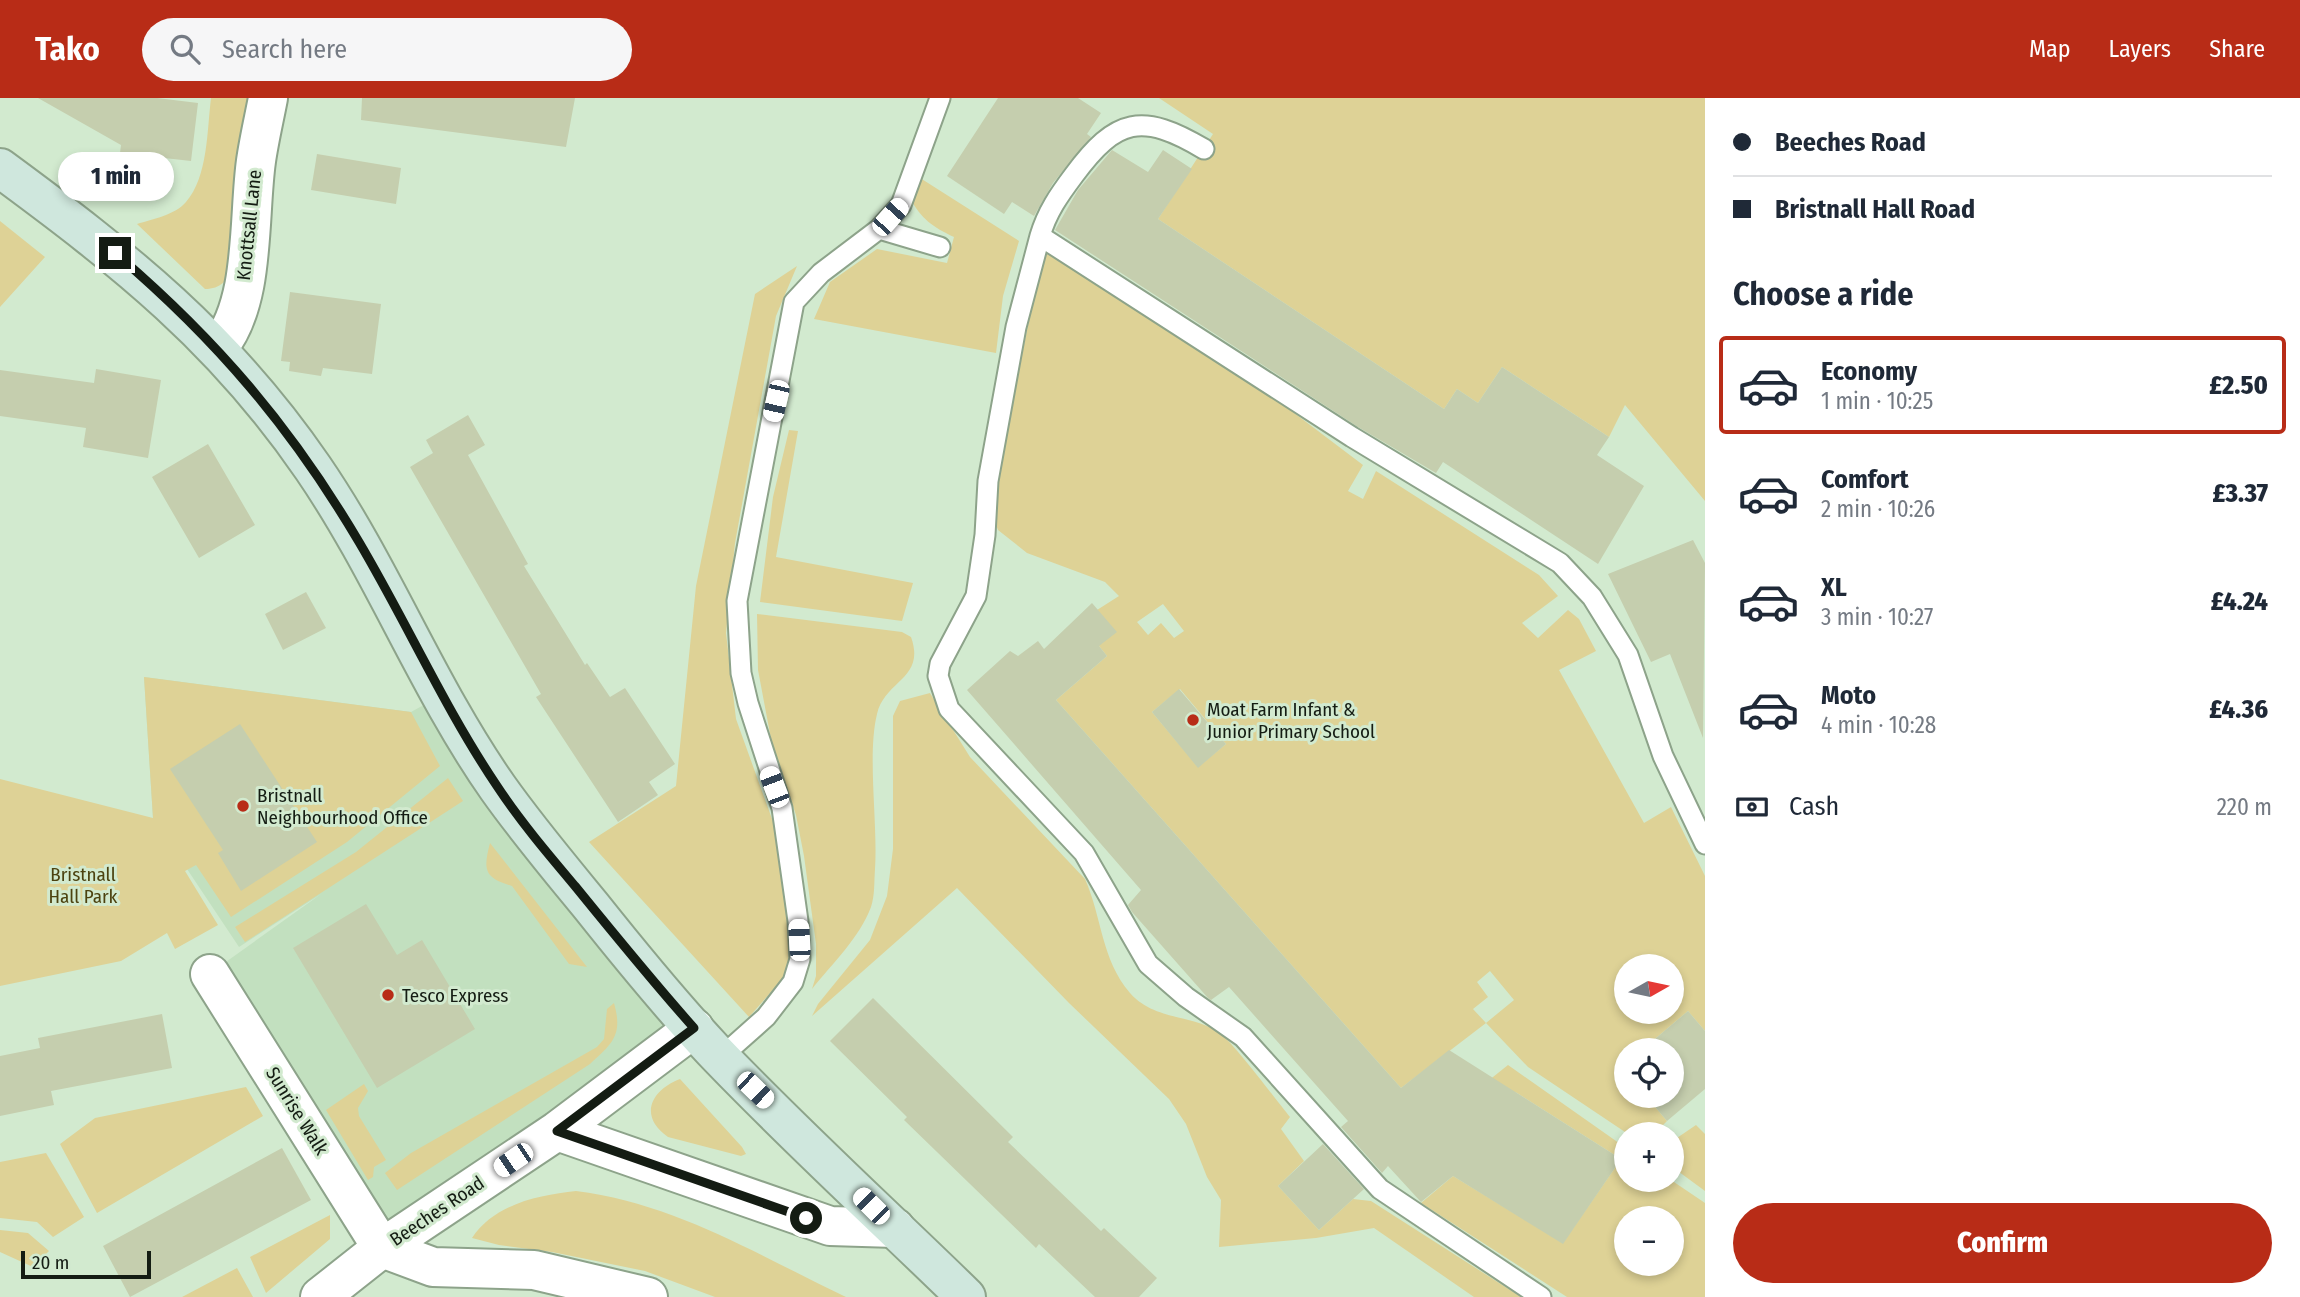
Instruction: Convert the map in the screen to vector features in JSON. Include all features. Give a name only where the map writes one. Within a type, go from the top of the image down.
[{"type":"street","name":"Knottsall Lane","points":[[218,348],[235,319],[242,295],[256,162],[268,98]]},
{"type":"street","points":[[0,168],[115,253],[218,348],[264,401],[314,470],[360,544],[454,717],[498,788],[639,966],[694,1028],[966,1297]]},
{"type":"street","name":"Sunrise Walk","points":[[210,974],[382,1248]]},
{"type":"street","name":"Beeches Road","points":[[320,1297],[382,1248],[557,1131],[694,1028]]},
{"type":"street","points":[[557,1131],[830,1226],[895,1228]]},
{"type":"street","points":[[382,1248],[433,1266],[534,1270],[649,1297]]},
{"type":"lane","points":[[721,1057],[766,1017],[793,982],[800,959],[797,909],[782,808],[766,766],[741,673],[737,601],[782,377],[794,302],[821,273],[879,229],[901,205],[940,98]]},
{"type":"lane","points":[[1204,149],[1160,127],[1143,125],[1110,133],[1096,145],[1047,212],[1016,327],[988,481],[985,535],[976,596],[940,664],[938,676],[942,696],[960,723],[1084,853],[1148,964],[1186,998],[1243,1037],[1380,1189],[1541,1297]]},
{"type":"lane","points":[[879,229],[940,247]]},
{"type":"lane","points":[[1040,236],[1352,437],[1560,563],[1592,597],[1628,655],[1663,756],[1705,844]]},
{"type":"shaded area","points":[[144,677],[411,712],[442,695],[694,1028],[382,1248],[209,974],[321,894],[239,947],[153,818]]},
{"type":"green space","points":[[211,98],[256,98],[235,267],[223,283],[205,289],[137,224],[176,210],[193,192],[203,167]]},
{"type":"green space","points":[[1159,98],[1705,98],[1705,501],[1625,405],[1609,437],[1502,367],[1478,403],[1457,389],[1444,409],[1158,219],[1213,134]]},
{"type":"green space","points":[[917,176],[1019,241],[1003,296],[996,353],[814,319],[830,282],[877,249],[947,263],[954,237],[928,222],[914,205],[910,198]]},
{"type":"green space","points":[[0,221],[45,257],[0,307]]},
{"type":"green space","points":[[1044,249],[1281,403],[1363,465],[1348,491],[1363,499],[1376,471],[1539,575],[1558,596],[1522,623],[1538,638],[1568,610],[1579,619],[1596,651],[1559,670],[1644,823],[1671,807],[1705,876],[1705,1031],[1688,1011],[1684,1014],[1684,954],[1614,954],[1614,1024],[1673,1024],[1656,1038],[1614,1038],[1614,1108],[1656,1108],[1667,1121],[1614,1122],[1614,1125],[1528,1067],[1486,1023],[1401,1088],[1056,700],[1107,656],[1099,646],[1097,610],[1119,596],[1105,582],[1027,553],[998,530],[992,515],[998,469]],"holes":[[[1163,604],[1184,631],[1174,638],[1161,623],[1148,635],[1137,622]],[[1180,689],[1226,744],[1198,767],[1152,712]],[[1490,971],[1514,1000],[1486,1023],[1473,1009],[1488,997],[1477,982]]]},
{"type":"green space","points":[[797,266],[776,316],[735,543],[726,633],[736,719],[776,830],[787,918],[789,962],[785,976],[749,1017],[589,842],[676,786],[696,586],[755,294]]},
{"type":"green space","points":[[789,430],[798,431],[776,557],[913,583],[902,621],[760,602],[773,497]]},
{"type":"green space","points":[[757,614],[902,632],[911,637],[914,651],[909,671],[881,703],[874,731],[876,851],[871,907],[853,940],[812,989],[816,976],[816,944],[804,856],[796,815],[772,744],[758,670]]},
{"type":"green space","name":"Bristnall Hall Park","points":[[144,677],[411,712],[440,766],[347,842],[231,917],[196,865],[185,871],[218,925],[175,949],[167,933],[121,961],[0,986],[0,779],[153,818]]},
{"type":"green space","points":[[930,693],[970,757],[1085,879],[1113,966],[1130,993],[1150,1008],[1217,1031],[1243,1057],[1290,1117],[1281,1129],[1304,1161],[1278,1186],[1319,1230],[1353,1199],[1371,1201],[1521,1297],[1474,1297],[1374,1228],[1316,1238],[1219,1247],[1221,1200],[1207,1177],[1186,1124],[1169,1099],[1069,1003],[957,888],[812,1016],[818,1004],[870,940],[887,896],[893,849],[893,716],[900,701]]},
{"type":"green space","points":[[448,778],[463,801],[245,942],[235,927],[356,852]]},
{"type":"green space","points":[[490,843],[587,967],[569,964],[512,886],[491,876],[487,866]]},
{"type":"green space","points":[[614,1003],[617,1023],[614,1038],[590,1064],[397,1190],[385,1173],[411,1153],[597,1047],[604,1039],[607,1009]]},
{"type":"green space","points":[[1508,1065],[1614,1140],[1614,1155],[1517,1093],[1488,1081]]},
{"type":"green space","points":[[680,1079],[746,1154],[741,1156],[668,1137],[659,1129],[653,1121],[652,1104],[662,1090]]},
{"type":"green space","points":[[364,1084],[368,1091],[358,1108],[359,1116],[386,1160],[374,1167],[373,1177],[368,1180],[326,1110]]},
{"type":"green space","points":[[246,1087],[263,1116],[97,1213],[60,1144],[95,1118]]},
{"type":"green space","points":[[1696,1125],[1705,1134],[1705,1191],[1684,1176],[1684,1133]]},
{"type":"green space","points":[[46,1153],[84,1217],[53,1237],[37,1222],[0,1218],[0,1162]]},
{"type":"green space","points":[[1614,1169],[1614,1192],[1684,1192],[1684,1189],[1705,1203],[1705,1297],[1567,1297],[1421,1203],[1453,1176],[1563,1243]]},
{"type":"green space","points":[[576,1191],[612,1197],[681,1219],[748,1248],[846,1297],[715,1297],[645,1271],[472,1238],[492,1217],[518,1203]]},
{"type":"green space","points":[[330,1215],[330,1239],[266,1293],[250,1257]]},
{"type":"green space","points":[[0,1230],[28,1233],[49,1251],[33,1267],[0,1252]]},
{"type":"green space","points":[[237,1268],[253,1297],[182,1297]]},
{"type":"building","points":[[38,98],[157,98],[198,103],[191,161],[120,153],[121,145]]},
{"type":"building","points":[[362,98],[575,98],[566,147],[361,120]]},
{"type":"building","points":[[998,98],[1078,98],[1101,113],[1087,134],[1091,137],[1053,183],[1034,216],[1012,202],[1004,214],[947,176]]},
{"type":"building","points":[[1112,150],[1148,172],[1163,150],[1192,169],[1158,219],[1444,409],[1457,389],[1478,403],[1502,367],[1609,437],[1597,455],[1644,486],[1598,564],[1443,462],[1436,473],[1358,427],[1055,230],[1078,190]]},
{"type":"building","points":[[317,154],[401,168],[396,204],[311,190]]},
{"type":"building","points":[[290,292],[381,304],[372,374],[323,368],[321,376],[289,371],[290,362],[281,361]]},
{"type":"building","points":[[96,369],[161,380],[148,458],[83,447],[86,428],[0,416],[0,370],[94,383]]},
{"type":"building","points":[[468,415],[485,445],[468,455],[528,564],[524,566],[585,665],[587,663],[610,697],[625,688],[675,764],[649,782],[658,795],[618,822],[536,697],[541,694],[410,467],[433,453],[426,440]]},
{"type":"building","points":[[208,444],[255,525],[199,558],[152,477]]},
{"type":"building","points":[[1693,540],[1705,563],[1703,738],[1670,654],[1651,662],[1608,574]]},
{"type":"building","points":[[306,592],[326,628],[283,650],[265,614]]},
{"type":"building","points":[[1092,603],[1117,632],[1099,646],[1107,656],[1056,700],[1401,1088],[1449,1050],[1614,1155],[1614,1169],[1563,1244],[1453,1176],[1421,1202],[1388,1166],[1382,1173],[1341,1127],[1348,1121],[1229,987],[1211,1000],[1208,998],[1132,912],[1128,905],[1141,890],[967,690],[1010,651],[1018,656],[1038,641],[1044,649]]},
{"type":"building","points":[[1179,689],[1226,744],[1198,768],[1152,712]]},
{"type":"building","name":"Bristnall Neighbourhood Office","points":[[240,724],[317,842],[241,891],[218,853],[223,850],[170,769]]},
{"type":"building","name":"Tesco Express","points":[[366,904],[397,955],[422,940],[475,1029],[377,1088],[293,948]]},
{"type":"building","points":[[873,998],[1013,1137],[1008,1142],[1101,1231],[1104,1228],[1157,1278],[1139,1297],[1095,1297],[1039,1244],[1036,1248],[904,1120],[907,1117],[830,1041]]},
{"type":"building","points":[[1688,1011],[1705,1031],[1705,1089],[1684,1107],[1684,1038],[1656,1038],[1673,1024],[1684,1024],[1684,1014]]},
{"type":"building","points":[[162,1014],[172,1068],[51,1091],[54,1105],[0,1116],[0,1056],[40,1048],[38,1038]]},
{"type":"building","points":[[1656,1108],[1682,1108],[1667,1121]]},
{"type":"building","points":[[1323,1144],[1364,1189],[1319,1230],[1278,1186]]},
{"type":"building","points":[[282,1148],[311,1200],[130,1297],[103,1246]]},
{"type":"place","name":"Moat Farm Infant & Junior Primary School","points":[[1193,720]]},
{"type":"place","name":"Bristnall Neighbourhood Office","points":[[243,806]]},
{"type":"place","name":"Tesco Express","points":[[388,995]]},
{"type":"route","points":[[115,253],[208,338],[264,401],[314,470],[360,544],[454,717],[498,788],[648,976],[694,1028],[557,1131],[806,1218]]}]
